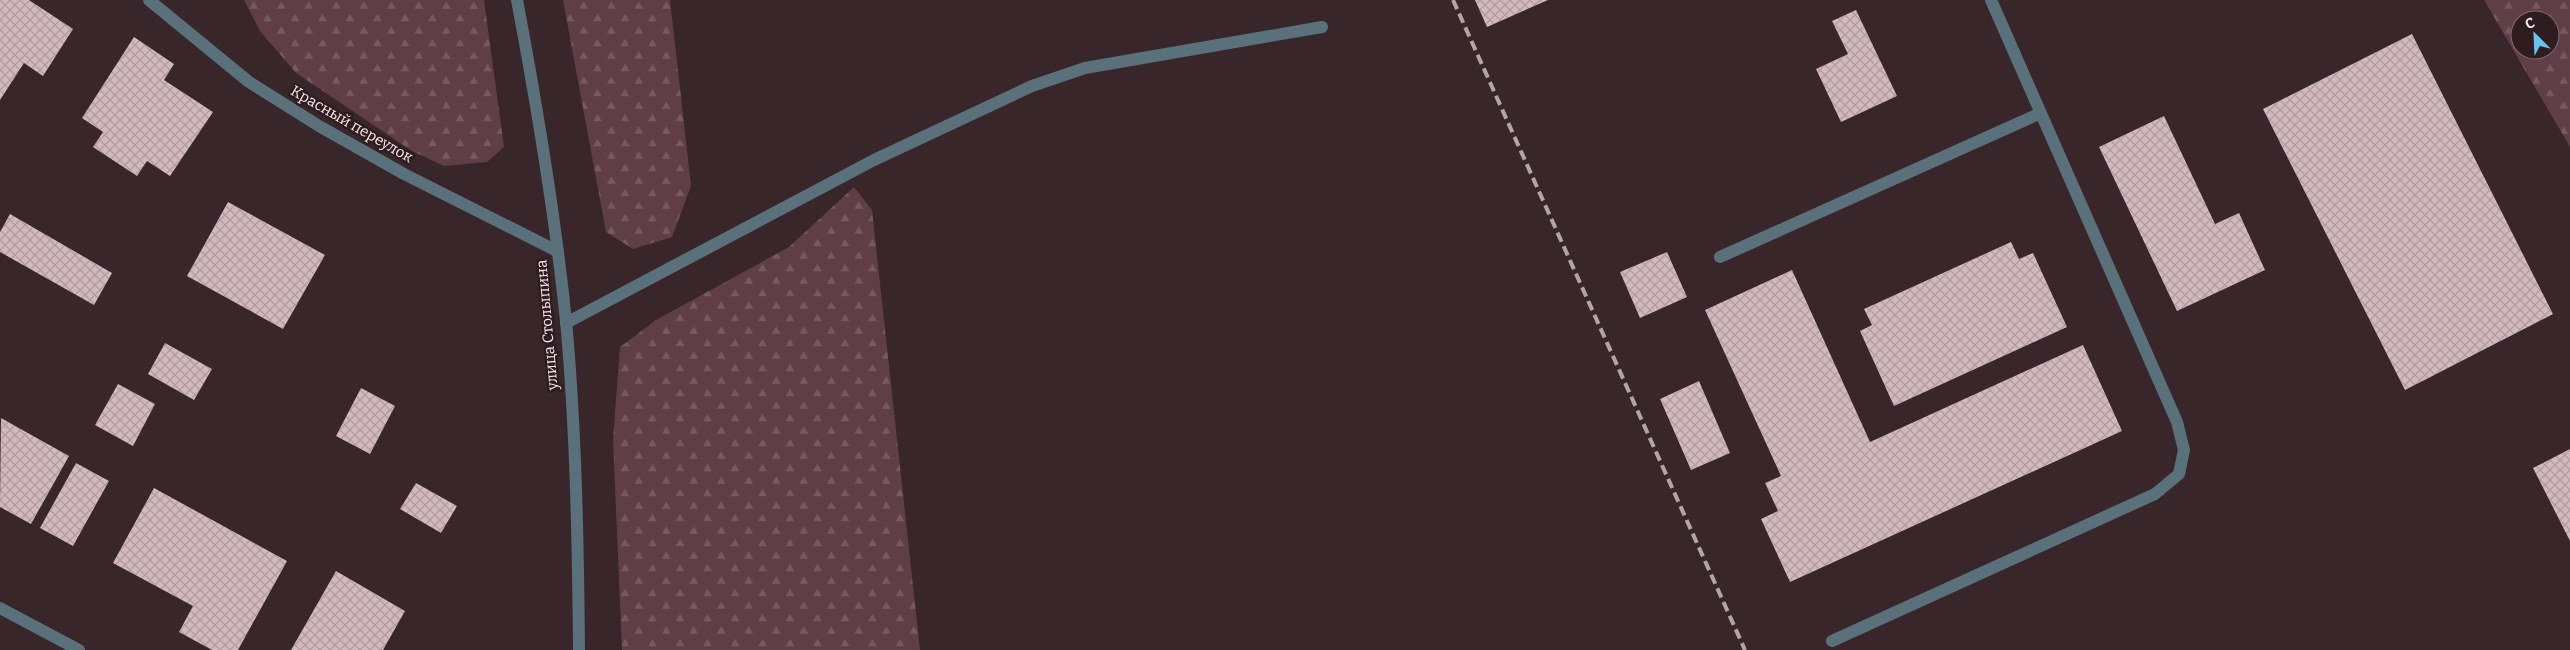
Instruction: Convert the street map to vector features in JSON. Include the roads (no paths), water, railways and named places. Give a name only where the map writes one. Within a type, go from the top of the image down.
[{"type":"street","name":"Красный переулок","points":[[149,0],[249,82],[319,126],[404,174],[557,250]]},
{"type":"street","name":"улица Столыпина","points":[[517,0],[531,73],[566,323],[578,519],[579,650]]},
{"type":"street","points":[[1832,641],[2155,494],[2179,474],[2184,450],[2177,422],[1991,0]]},
{"type":"street","points":[[566,323],[874,160],[1032,86],[1085,68],[1322,27]]},
{"type":"street","points":[[1720,257],[2041,113]]},
{"type":"street","points":[[0,608],[78,650]]},
{"type":"railway","points":[[1453,0],[1745,650]]}]
